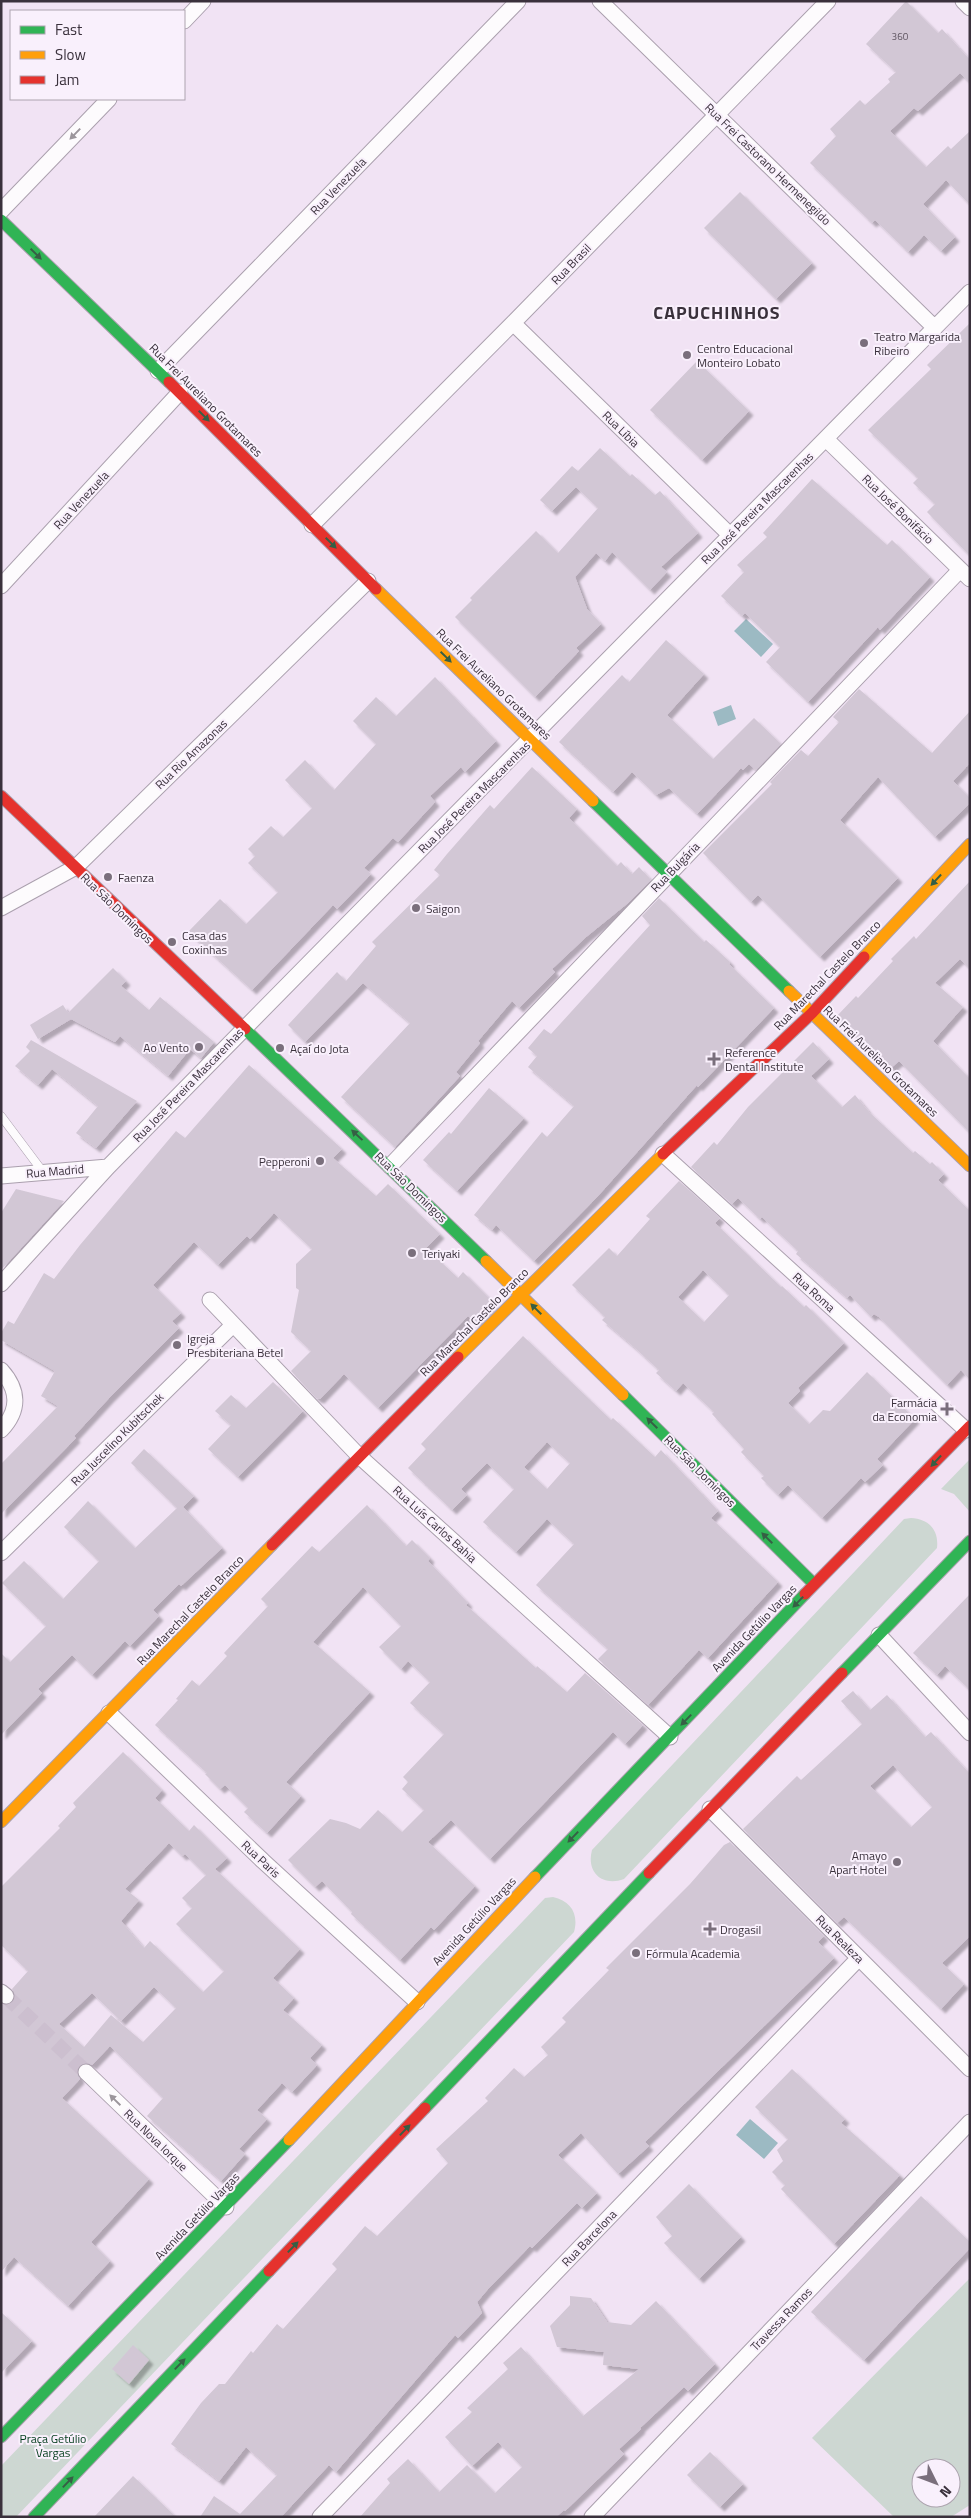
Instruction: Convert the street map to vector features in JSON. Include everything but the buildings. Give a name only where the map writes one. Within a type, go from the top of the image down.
[{"type":"street","points":[[185,20],[203,1]]},
{"type":"street","name":"Rua Venezuela","points":[[158,371],[518,1]]},
{"type":"street","name":"Rua Frei Castorano Hermenegildo","points":[[600,1],[934,328]]},
{"type":"street","name":"Rua Brasil","points":[[312,525],[828,1]]},
{"type":"street","points":[[963,1],[970,8]]},
{"type":"street","points":[[1,211],[108,100]]},
{"type":"street","name":"Rua Frei Aureliano Grotamares","points":[[1,220],[180,392],[368,581],[668,874],[970,1166]]},
{"type":"street","name":"Rua José Pereira Mascarenhas","points":[[1,1284],[108,1167],[531,740],[970,292]]},
{"type":"street","name":"Rua Líbia","points":[[513,323],[730,535]]},
{"type":"street","name":"Rua Venezuela","points":[[1,586],[180,392]]},
{"type":"street","name":"Rua José Bonifácio","points":[[826,439],[965,574]]},
{"type":"street","name":"Rua Bulgária","points":[[390,1166],[668,874],[965,574]]},
{"type":"street","name":"Rua Rio Amazonas","points":[[1,908],[76,868],[368,581]]},
{"type":"street","name":"Rua São Domingos","points":[[1,796],[243,1029],[390,1166],[814,1584]]},
{"type":"street","name":"Rua Marechal Castelo Branco","points":[[1,1822],[359,1456],[521,1294],[662,1154],[812,1013],[970,844]]},
{"type":"street","name":"Rua Roma","points":[[662,1154],[968,1428]]},
{"type":"street","name":"Rua Madrid","points":[[1,1176],[108,1167]]},
{"type":"street","name":"Rua Luís Carlos Bahia","points":[[210,1300],[359,1456],[670,1737]]},
{"type":"street","name":"Rua Juscelino Kubitschek","points":[[1,1553],[233,1325]]},
{"type":"street","points":[[1,1370],[11,1382],[16,1404],[13,1414],[1,1430]]},
{"type":"street","name":"Avenida Getúlio Vargas","points":[[1,2437],[226,2208],[417,2002],[814,1584],[968,1428]]},
{"type":"street","points":[[56,2517],[39,2511],[617,1909],[710,1809],[970,1541]]},
{"type":"street","points":[[879,1635],[970,1733]]},
{"type":"street","name":"Rua Paris","points":[[109,1713],[263,1861],[417,2002]]},
{"type":"street","name":"Rua Realeza","points":[[710,1809],[970,2069]]},
{"type":"street","name":"Rua Barcelona","points":[[320,2517],[859,1958]]},
{"type":"street","name":"Rua Nova Iorque","points":[[86,2072],[226,2208]]},
{"type":"street","name":"Travessa Ramos","points":[[592,2517],[970,2122]]},
{"type":"lane","points":[[1,1116],[43,1172]]},
{"type":"green space","points":[[970,1459],[970,1512],[954,1494],[941,1489]]},
{"type":"green space","points":[[911,1518],[928,1523],[932,1527],[936,1536],[937,1548],[624,1879],[609,1881],[598,1876],[591,1865],[592,1850],[904,1519]]},
{"type":"green space","name":"Praça Getúlio Vargas","points":[[553,1897],[565,1902],[572,1909],[575,1920],[574,1932],[16,2517],[1,2517],[1,2466],[545,1898]]},
{"type":"green space","points":[[970,2278],[970,2505],[951,2517],[894,2517],[812,2438]]},
{"type":"water","points":[[746,619],[773,644],[761,657],[734,631]]},
{"type":"water","points":[[731,705],[736,719],[718,726],[713,712]]},
{"type":"water","points":[[750,2119],[778,2143],[764,2159],[736,2135]]},
{"type":"tunnel","points":[[6,1996],[86,2072]]},
{"type":"traffic: fast","points":[[1,220],[169,382]]},
{"type":"traffic: fast","points":[[593,801],[789,991]]},
{"type":"traffic: fast","points":[[245,1029],[486,1261]]},
{"type":"traffic: fast","points":[[623,1395],[814,1584]]},
{"type":"traffic: fast","points":[[842,1673],[970,1541]]},
{"type":"traffic: fast","points":[[535,1877],[805,1594]]},
{"type":"traffic: fast","points":[[425,2108],[649,1873]]},
{"type":"traffic: fast","points":[[1,2437],[289,2140]]},
{"type":"traffic: fast","points":[[34,2517],[269,2271]]},
{"type":"traffic: slow","points":[[376,589],[593,801]]},
{"type":"traffic: slow","points":[[864,957],[970,844]]},
{"type":"traffic: slow","points":[[789,991],[970,1166]]},
{"type":"traffic: slow","points":[[458,1357],[663,1154]]},
{"type":"traffic: slow","points":[[486,1261],[623,1395]]},
{"type":"traffic: slow","points":[[1,1822],[272,1545]]},
{"type":"traffic: slow","points":[[289,2140],[535,1877]]},
{"type":"traffic: jam","points":[[169,382],[376,589]]},
{"type":"traffic: jam","points":[[1,796],[245,1029]]},
{"type":"traffic: jam","points":[[663,1154],[812,1013],[864,957]]},
{"type":"traffic: jam","points":[[272,1545],[458,1357]]},
{"type":"traffic: jam","points":[[805,1594],[970,1426]]},
{"type":"traffic: jam","points":[[649,1873],[842,1673]]},
{"type":"traffic: jam","points":[[269,2271],[425,2108]]},
{"type":"place","name":"Teatro Margarida Ribeiro","points":[[864,343]]},
{"type":"place","name":"Centro Educacional Monteiro Lobato","points":[[687,355]]},
{"type":"place","name":"Faenza","points":[[108,877]]},
{"type":"place","name":"Saigon","points":[[416,908]]},
{"type":"place","name":"Casa das Coxinhas","points":[[172,942]]},
{"type":"place","name":"Ao Vento","points":[[199,1047]]},
{"type":"place","name":"Açaí do Jota","points":[[280,1048]]},
{"type":"place","name":"Reference Dental Institute","points":[[714,1059]]},
{"type":"place","name":"Pepperoni","points":[[320,1161]]},
{"type":"place","name":"Teriyaki","points":[[412,1253]]},
{"type":"place","name":"Igreja Presbiteriana Betel","points":[[177,1345]]},
{"type":"place","name":"Farmácia da Economia","points":[[947,1409]]},
{"type":"place","name":"Amayo Apart Hotel","points":[[897,1862]]},
{"type":"place","name":"Drogasil","points":[[710,1929]]},
{"type":"place","name":"Fórmula Academia","points":[[636,1953]]},
{"type":"district","name":"CAPUCHINHOS","points":[[717,312]]}]
